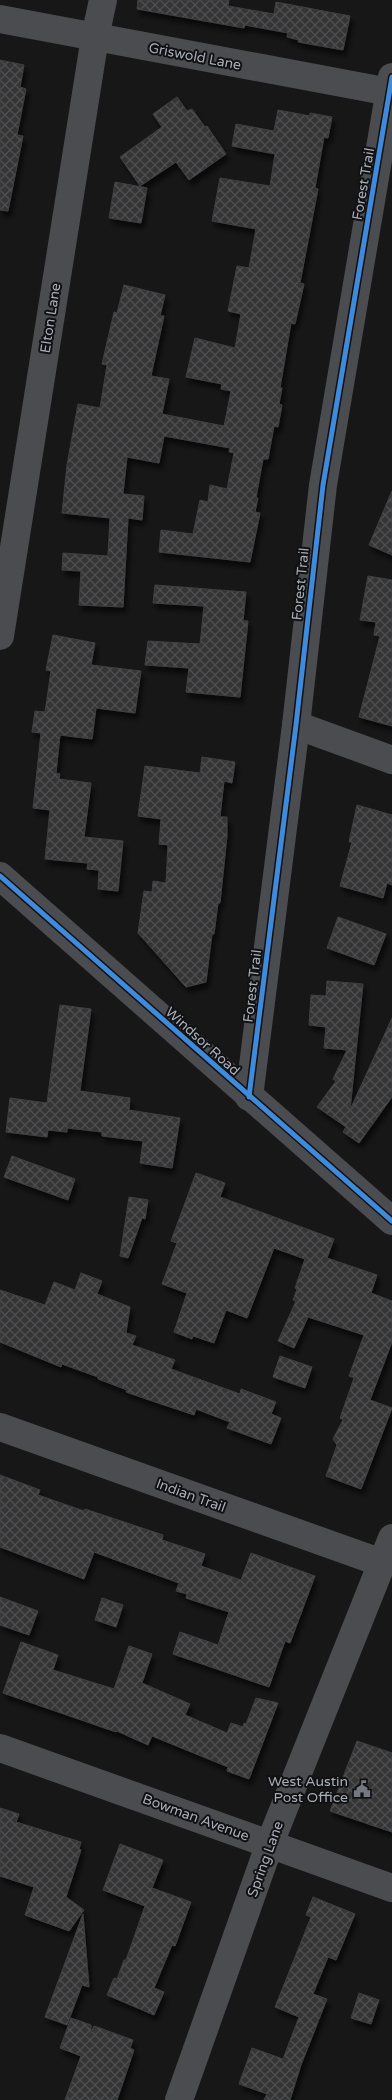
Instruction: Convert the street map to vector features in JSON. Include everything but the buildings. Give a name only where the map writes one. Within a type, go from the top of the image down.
[{"type":"street","name":"Elton Lane","points":[[0,636],[95,37],[103,0]]},
{"type":"street","name":"Griswold Lane","points":[[0,19],[95,37],[391,85]]},
{"type":"street","name":"Forest Trail","points":[[249,1097],[296,725],[323,485],[391,85]]},
{"type":"street","points":[[296,725],[392,760]]},
{"type":"street","name":"Windsor Road","points":[[0,876],[392,1221]]},
{"type":"street","name":"Indian Trail","points":[[0,1428],[382,1563]]},
{"type":"street","name":"Spring Lane","points":[[179,2100],[270,1843],[323,1706],[392,1538]]},
{"type":"street","name":"Bowman Avenue","points":[[0,1748],[392,1888]]},
{"type":"cycle path","points":[[249,1097],[296,725],[323,485],[392,77]]},
{"type":"cycle path","points":[[0,876],[392,1221]]},
{"type":"place","name":"West Austin Post Office","points":[[362,1789]]}]
